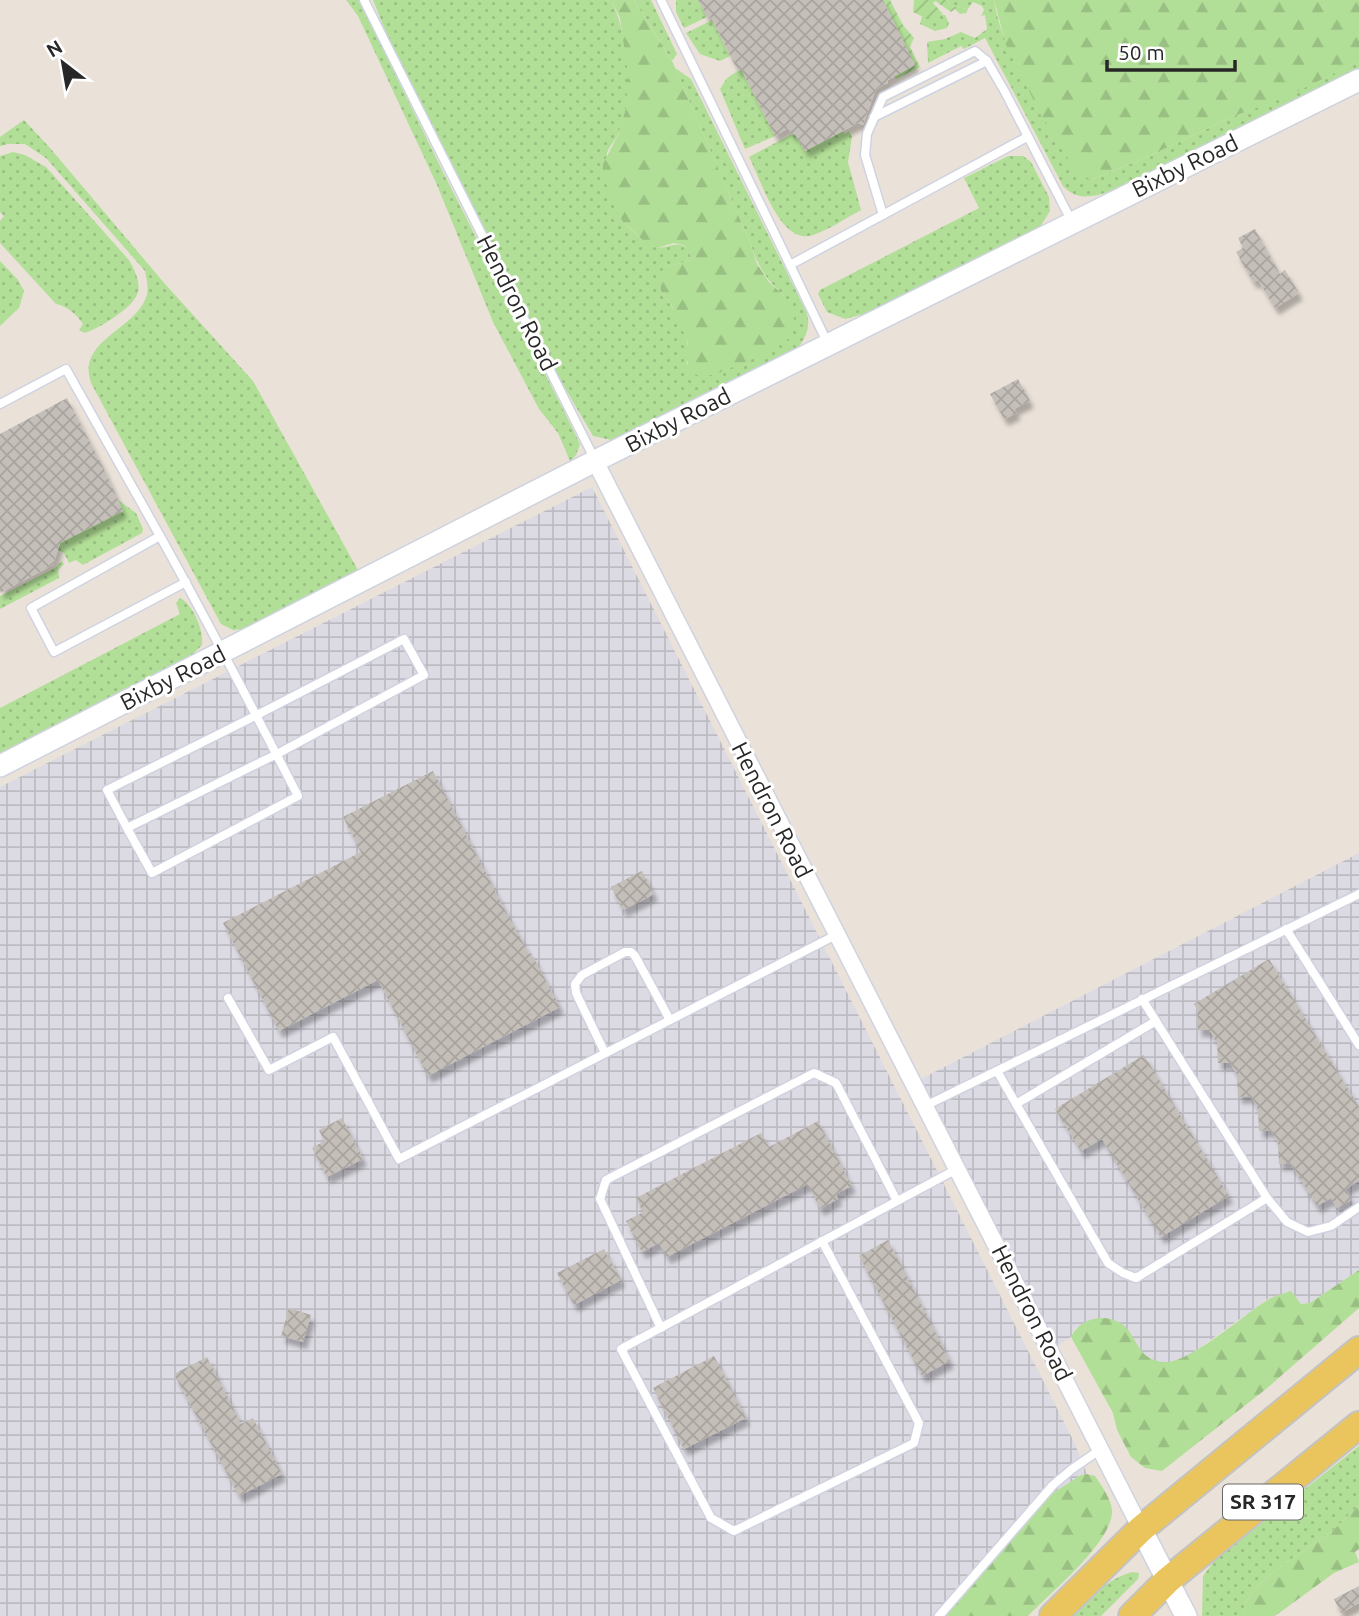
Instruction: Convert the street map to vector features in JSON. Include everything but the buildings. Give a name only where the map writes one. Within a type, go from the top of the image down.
[{"type":"main road","name":"SR 317","points":[[1053,1616],[1141,1529],[1359,1350]]},
{"type":"main road","name":"SR 317","points":[[1132,1616],[1168,1580],[1359,1425]]},
{"type":"street","name":"Bixby Road","points":[[0,766],[595,461],[1359,80]]},
{"type":"street","name":"Hendron Road","points":[[595,461],[1186,1616]]},
{"type":"lane","name":"Hendron Road","points":[[364,0],[595,461]]},
{"type":"lane","points":[[661,0],[828,344]]},
{"type":"lane","points":[[883,215],[866,162],[867,134],[883,97],[975,51],[988,61],[1072,222]]},
{"type":"lane","points":[[874,117],[988,61]]},
{"type":"lane","points":[[790,265],[1027,137]]},
{"type":"lane","points":[[0,404],[66,369],[186,582],[257,715],[277,754],[298,796],[152,873],[127,828],[107,790],[257,715],[404,639],[424,676],[277,754],[127,828]]},
{"type":"lane","points":[[160,536],[31,608],[54,652],[186,582]]},
{"type":"lane","points":[[925,1106],[1359,894]]},
{"type":"lane","points":[[1286,929],[1359,1045]]},
{"type":"lane","points":[[228,998],[269,1070],[333,1037],[399,1159],[836,934]]},
{"type":"lane","points":[[606,1053],[576,993],[575,984],[582,975],[625,952],[631,952],[635,956],[670,1020]]},
{"type":"lane","points":[[1142,999],[1267,1198],[1287,1222],[1308,1233],[1331,1226],[1359,1207]]},
{"type":"lane","points":[[1016,1104],[1156,1021]]},
{"type":"lane","points":[[997,1071],[1108,1263],[1123,1273],[1136,1278],[1267,1198]]},
{"type":"lane","points":[[661,1328],[600,1199],[606,1180],[814,1073],[836,1083],[897,1201]]},
{"type":"lane","points":[[822,1241],[919,1423],[914,1443],[734,1531],[711,1518],[621,1349],[661,1328],[822,1241],[957,1169]]},
{"type":"lane","points":[[939,1616],[1053,1485],[1101,1449]]},
{"type":"shaded area","points":[[592,487],[1075,1444],[1087,1474],[1053,1493],[946,1616],[0,1616],[0,787]]},
{"type":"shaded area","points":[[1359,853],[1359,1270],[1310,1303],[1268,1299],[1185,1358],[1168,1363],[1154,1361],[1143,1354],[1122,1324],[1075,1328],[1071,1337],[1057,1346],[919,1080]]},
{"type":"green space","points":[[346,0],[359,0],[564,411],[580,444],[576,455],[570,461],[558,433],[539,409],[493,322],[437,185],[358,16]]},
{"type":"green space","points":[[373,0],[612,2],[624,40],[628,95],[617,136],[607,153],[611,187],[622,220],[643,240],[655,247],[680,245],[690,250],[691,260],[666,267],[661,291],[686,335],[687,364],[714,375],[731,367],[784,296],[760,267],[675,68],[691,79],[806,311],[807,330],[799,347],[619,437],[611,440],[593,436],[558,376],[432,128],[390,43]]},
{"type":"green space","points":[[606,0],[634,0],[673,63],[757,264],[769,282],[784,296],[795,321],[790,338],[771,351],[714,375],[688,372],[688,343],[672,306],[661,291],[659,273],[666,267],[691,260],[690,251],[683,245],[674,243],[657,248],[647,244],[623,222],[603,175],[603,164],[618,135],[626,108],[628,74],[620,18],[612,2]]},
{"type":"green space","points":[[634,0],[651,0],[677,54],[672,61]]},
{"type":"green space","points":[[676,0],[698,0],[707,17],[684,28],[676,12]]},
{"type":"green space","points":[[883,0],[890,0],[903,25],[914,38],[910,47],[920,67],[896,79],[894,76],[915,65]]},
{"type":"green space","points":[[914,0],[947,0],[951,6],[968,9],[966,13],[960,14],[955,9],[951,12],[935,1],[933,3],[943,14],[925,18],[913,12]]},
{"type":"green space","points":[[947,0],[994,0],[1008,48],[1020,71],[1091,180],[1234,116],[1284,97],[1359,61],[1359,69],[1119,188],[1097,195],[1076,195],[1063,186],[985,38],[964,49],[961,46],[928,63],[927,42],[945,39],[961,32],[975,38],[987,29],[985,15],[981,16],[984,10],[982,6],[973,2],[968,9],[951,6]]},
{"type":"green space","points":[[994,0],[1359,0],[1359,61],[1284,98],[1234,116],[1091,180],[1081,177],[1073,167],[1040,113],[1006,45]]},
{"type":"green space","points":[[945,15],[949,23],[947,28],[935,31],[920,24],[922,17]]},
{"type":"green space","points":[[712,20],[730,56],[720,61],[700,54],[686,33]]},
{"type":"green space","points":[[741,69],[775,136],[745,149],[720,89],[727,78]]},
{"type":"green space","points":[[24,120],[165,284],[253,381],[359,572],[248,629],[233,630],[221,624],[91,383],[89,368],[92,356],[100,345],[132,317],[147,294],[145,271],[46,158],[25,144],[0,146],[0,137]]},
{"type":"green space","points":[[843,131],[845,134],[849,131],[852,137],[848,162],[861,210],[819,233],[801,236],[781,221],[749,157],[792,134],[795,134],[805,151]]},
{"type":"green space","points":[[13,152],[25,155],[46,167],[134,269],[138,283],[137,295],[128,307],[99,327],[85,333],[79,330],[83,324],[78,317],[56,304],[0,243],[0,221],[4,216],[0,212],[0,156]]},
{"type":"green space","points":[[1008,156],[1023,156],[1031,162],[1049,197],[1050,211],[1040,227],[872,312],[845,319],[827,312],[818,294],[820,290],[979,208],[964,178]]},
{"type":"green space","points":[[0,261],[18,280],[24,291],[19,308],[0,326]]},
{"type":"green space","points":[[117,499],[136,513],[143,529],[142,533],[83,565],[76,560],[69,563],[56,545]]},
{"type":"green space","points":[[62,561],[64,564],[58,570],[59,578],[0,609],[0,596],[55,568]]},
{"type":"green space","points":[[180,598],[197,618],[201,633],[202,645],[192,657],[0,755],[0,708],[180,614],[176,603]]},
{"type":"green space","points":[[1359,1270],[1359,1308],[1266,1389],[1162,1471],[1145,1468],[1131,1457],[1117,1430],[1113,1413],[1071,1337],[1086,1322],[1108,1318],[1128,1329],[1148,1357],[1164,1362],[1175,1361],[1201,1348],[1272,1298],[1291,1291],[1301,1304],[1310,1303]]},
{"type":"green space","points":[[1359,1446],[1359,1505],[1328,1534],[1266,1578],[1248,1598],[1243,1610],[1246,1616],[1202,1616],[1203,1576],[1215,1560]]},
{"type":"green space","points":[[1087,1474],[1095,1476],[1108,1497],[1112,1510],[1110,1523],[1092,1551],[1065,1581],[1028,1616],[946,1616],[1053,1493]]},
{"type":"green space","points":[[1359,1505],[1359,1549],[1355,1552],[1359,1562],[1334,1573],[1275,1616],[1246,1616],[1243,1610],[1248,1598],[1266,1578],[1328,1534]]},
{"type":"green space","points":[[1132,1572],[1139,1573],[1138,1579],[1101,1616],[1068,1616],[1106,1585]]}]
